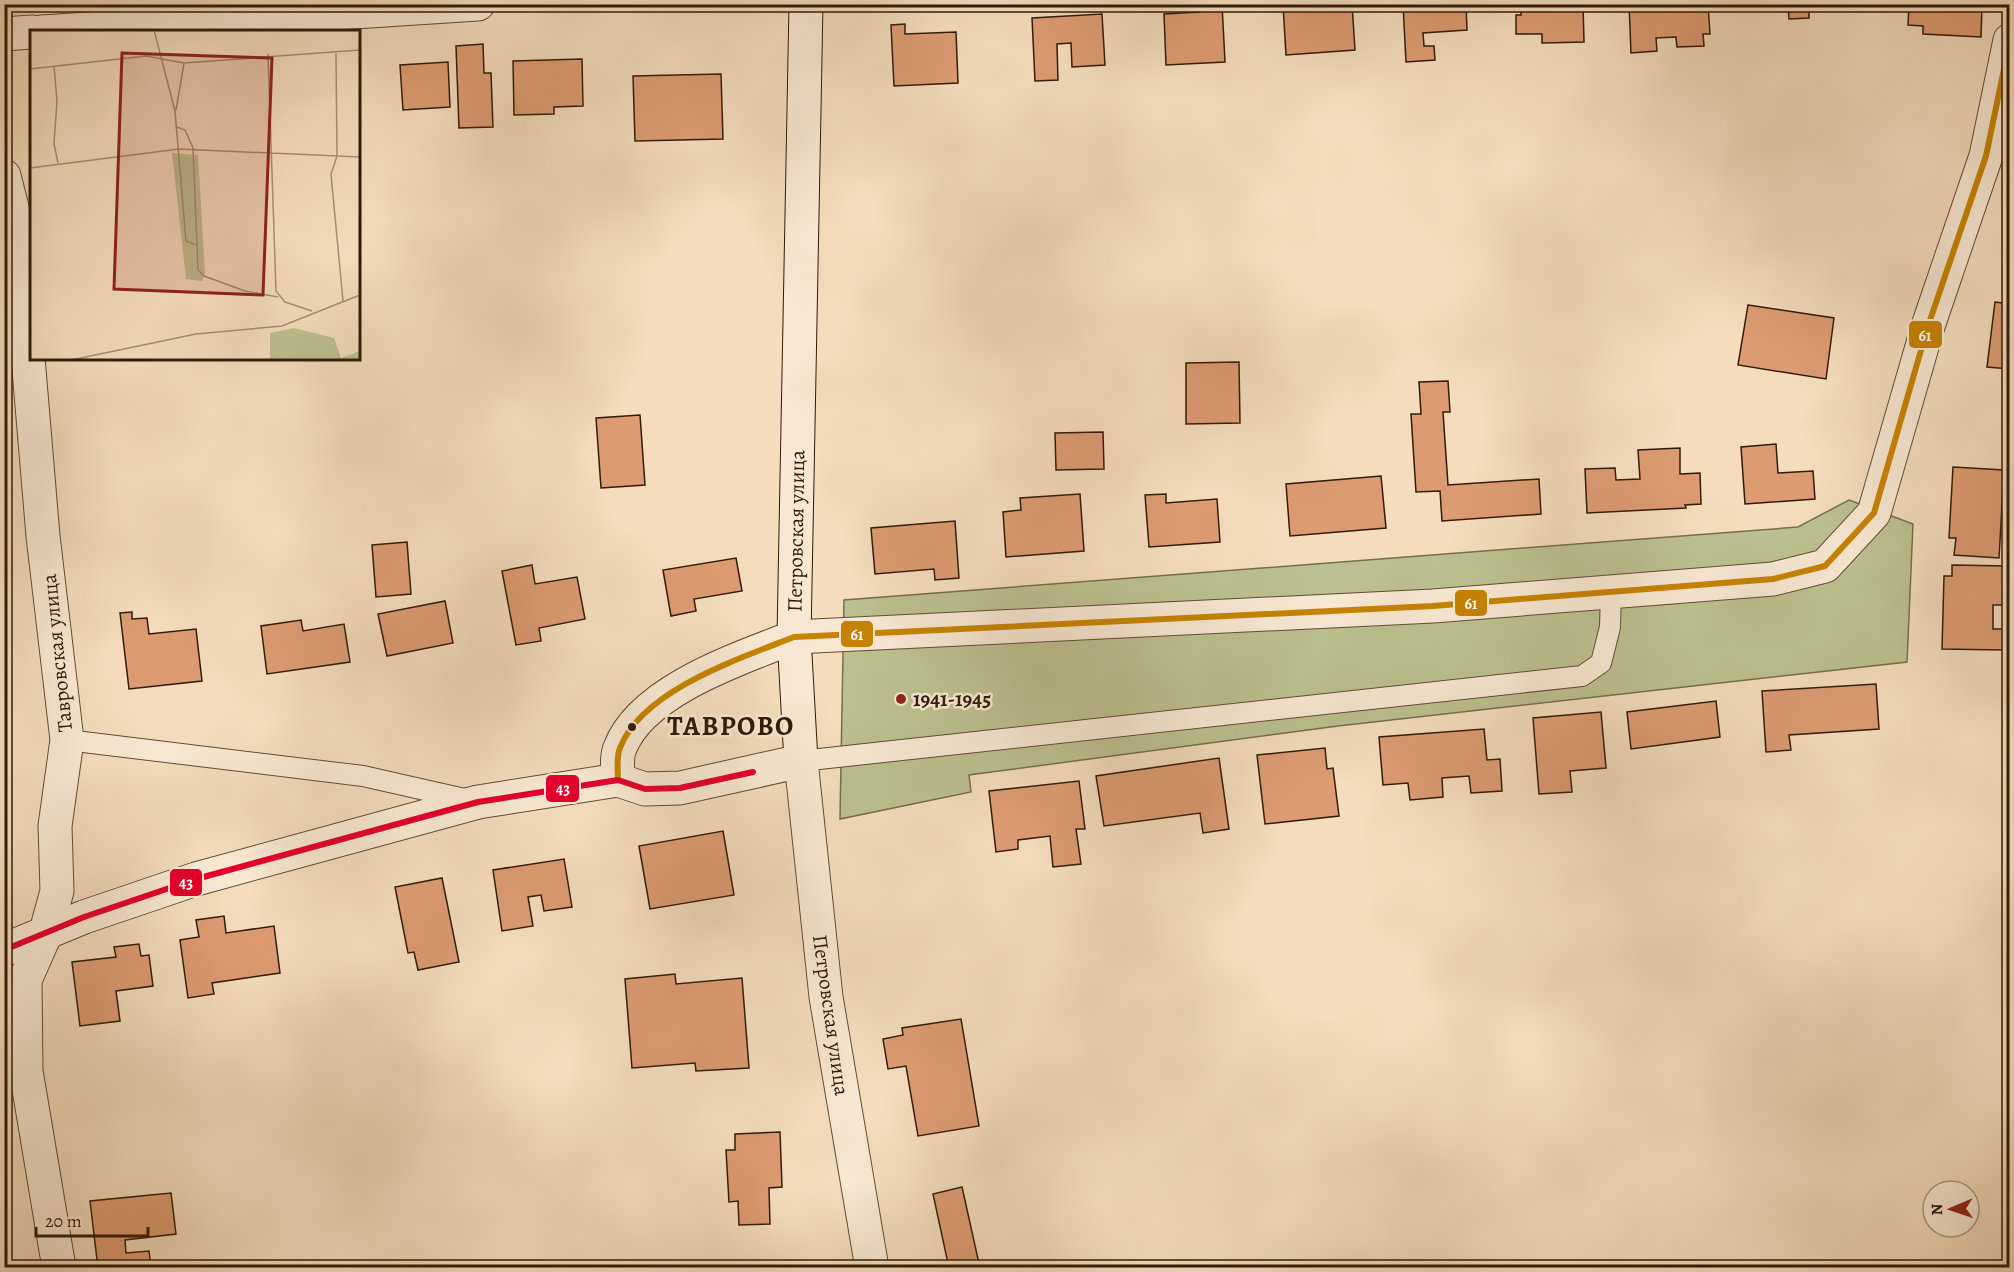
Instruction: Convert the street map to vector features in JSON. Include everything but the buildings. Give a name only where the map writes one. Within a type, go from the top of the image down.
[{"type":"street","points":[[73,30],[478,4]]},
{"type":"street","name":"Петровская улица","points":[[806,4],[794,638],[801,761],[826,997],[872,1268]]},
{"type":"street","points":[[4,34],[30,32]]},
{"type":"street","points":[[618,780],[619,749],[641,715],[704,673],[794,638],[1433,606],[1611,590],[1773,579],[1825,566],[1874,513],[1928,326],[1986,156],[2010,40]]},
{"type":"street","name":"Тавровская улица","points":[[4,176],[17,227],[43,536],[67,740],[55,826],[57,891],[45,935],[25,980],[26,1071],[59,1268]]},
{"type":"street","points":[[4,950],[84,917],[196,879],[478,802],[618,780],[645,789],[680,788],[801,761]]},
{"type":"lane","points":[[801,761],[1582,676],[1602,663],[1610,627],[1611,590]]},
{"type":"lane","points":[[67,740],[363,776],[478,802]]},
{"type":"green space","points":[[1849,500],[1913,524],[1907,662],[1338,726],[969,775],[971,792],[840,819],[844,600],[1798,527]]},
{"type":"transit line","name":"61","points":[[618,780],[620,748],[632,727],[649,709],[671,693],[721,666],[794,637],[1433,606],[1773,579],[1825,566],[1874,513],[1928,326],[1986,156],[2010,40]]},
{"type":"transit line","name":"43","points":[[4,950],[84,917],[196,879],[478,802],[618,780],[645,789],[680,788],[753,772]]},
{"type":"place","name":"1941-1945","points":[[901,699]]},
{"type":"district","name":"ТАВРОВО","points":[[731,726]]}]
